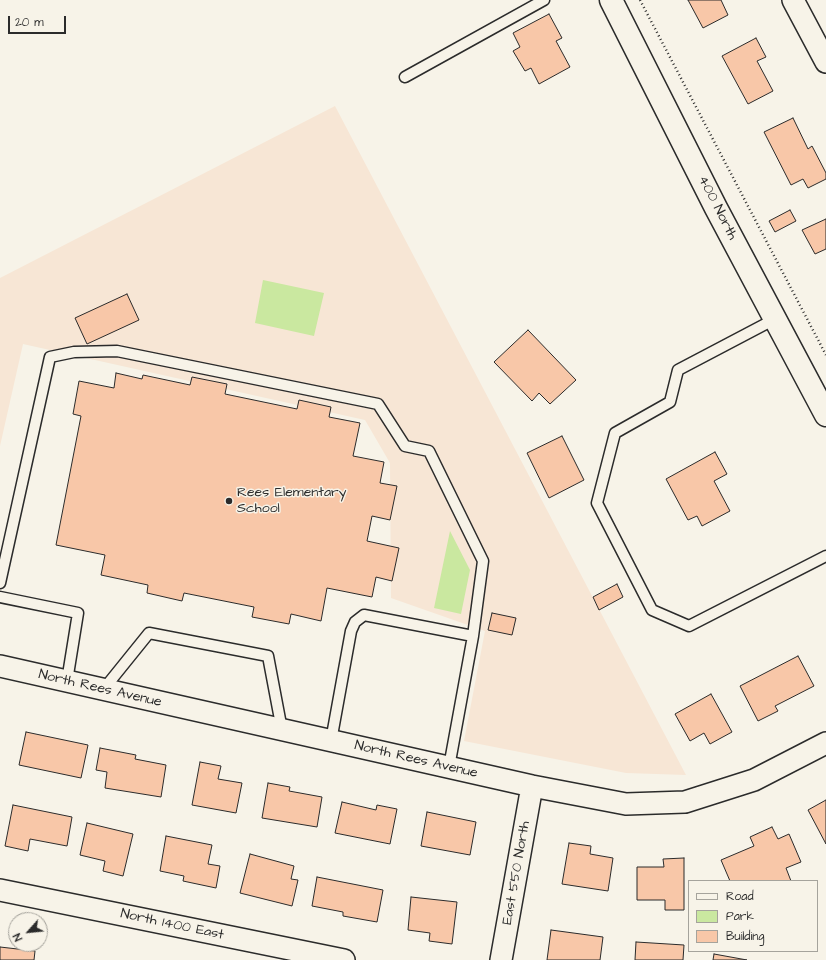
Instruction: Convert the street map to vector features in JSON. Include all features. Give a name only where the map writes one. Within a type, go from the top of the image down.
[{"type":"main road","name":"400 North","points":[[611,0],[716,208],[826,415]]},
{"type":"street","points":[[793,0],[826,62]]},
{"type":"street","name":"North Rees Avenue","points":[[0,666],[532,786],[626,804],[685,802],[754,780],[826,744]]},
{"type":"street","name":"East 550 North","points":[[501,960],[532,786]]},
{"type":"street","name":"North 1400 East","points":[[0,890],[344,960]]},
{"type":"lane","points":[[405,77],[544,0]]},
{"type":"lane","points":[[776,319],[678,370],[670,402],[615,433],[597,503],[652,610],[688,626],[826,556]]},
{"type":"lane","points":[[0,583],[50,357],[74,352],[117,351],[378,404],[405,446],[429,451],[483,561],[473,636],[449,767]]},
{"type":"lane","points":[[0,597],[78,613],[67,682]]},
{"type":"lane","points":[[331,741],[351,631],[355,622],[364,615],[473,636]]},
{"type":"lane","points":[[103,690],[149,633],[268,656],[282,730]]},
{"type":"path","points":[[640,0],[826,355]]},
{"type":"shaded area","points":[[335,106],[686,775],[626,773],[464,741],[485,631],[391,598],[390,463],[365,420],[23,344],[0,446],[0,278]]},
{"type":"green space","points":[[263,280],[324,293],[314,336],[255,323]]},
{"type":"green space","points":[[450,531],[470,570],[461,614],[434,608]]},
{"type":"building","points":[[688,0],[721,0],[728,15],[703,28]]},
{"type":"building","points":[[549,14],[562,38],[556,41],[570,67],[539,84],[531,68],[525,71],[513,51],[520,47],[513,33]]},
{"type":"building","points":[[756,38],[766,57],[757,61],[773,91],[748,104],[722,56]]},
{"type":"building","points":[[793,118],[808,149],[812,146],[826,173],[826,179],[808,188],[803,179],[791,185],[764,132]]},
{"type":"building","points":[[790,210],[796,221],[775,232],[769,221]]},
{"type":"building","points":[[826,219],[826,249],[815,254],[802,230]]},
{"type":"building","points":[[127,294],[139,320],[87,344],[75,318]]},
{"type":"building","points":[[528,330],[576,380],[550,404],[539,393],[532,401],[494,362]]},
{"type":"building","name":"Rees Elementary School","points":[[116,373],[142,379],[143,375],[190,385],[192,377],[227,384],[225,394],[297,409],[299,400],[331,407],[329,417],[360,423],[353,456],[384,462],[380,483],[397,486],[390,520],[372,516],[367,541],[399,548],[392,581],[376,577],[372,597],[327,588],[321,621],[291,614],[289,624],[252,617],[254,607],[184,593],[182,601],[147,593],[148,585],[101,575],[105,555],[56,545],[81,416],[73,414],[79,381],[114,388]]},
{"type":"building","points":[[562,436],[584,480],[549,498],[527,453]]},
{"type":"building","points":[[715,452],[727,474],[714,481],[730,511],[702,526],[697,516],[688,520],[666,479]]},
{"type":"building","points":[[617,584],[623,597],[599,610],[593,597]]},
{"type":"building","points":[[492,613],[516,618],[512,635],[488,630]]},
{"type":"building","points":[[798,656],[814,686],[775,706],[778,711],[758,721],[740,686]]},
{"type":"building","points":[[711,694],[732,732],[710,744],[704,733],[690,741],[675,714]]},
{"type":"building","points":[[26,732],[88,745],[81,778],[19,765]]},
{"type":"building","points":[[100,748],[136,755],[135,759],[166,765],[161,797],[105,788],[107,772],[96,770]]},
{"type":"building","points":[[200,762],[221,766],[218,779],[242,783],[236,813],[192,805]]},
{"type":"building","points":[[268,783],[290,787],[289,791],[322,797],[317,827],[262,818]]},
{"type":"building","points":[[826,800],[826,844],[808,810]]},
{"type":"building","points":[[342,802],[376,810],[377,805],[397,809],[390,844],[335,833]]},
{"type":"building","points":[[13,805],[72,817],[67,846],[30,839],[28,851],[5,846]]},
{"type":"building","points":[[427,812],[476,822],[470,855],[421,846]]},
{"type":"building","points":[[87,823],[133,834],[123,876],[103,871],[105,861],[80,855]]},
{"type":"building","points":[[772,827],[778,839],[789,834],[801,862],[786,868],[791,880],[730,880],[721,860],[754,846],[750,837]]},
{"type":"building","points":[[166,836],[212,845],[208,864],[220,866],[216,888],[183,881],[184,876],[160,871]]},
{"type":"building","points":[[569,843],[591,846],[590,854],[613,858],[608,891],[562,884]]},
{"type":"building","points":[[250,854],[294,866],[291,879],[298,880],[292,906],[240,893]]},
{"type":"building","points":[[684,858],[684,910],[665,910],[665,900],[637,900],[637,867],[664,867],[663,859]]},
{"type":"building","points":[[317,877],[383,890],[377,922],[343,916],[343,912],[312,906]]},
{"type":"building","points":[[411,897],[457,902],[452,944],[429,941],[430,933],[408,930]]},
{"type":"building","points":[[551,930],[603,937],[600,960],[547,960]]},
{"type":"building","points":[[636,942],[684,945],[683,960],[635,960]]},
{"type":"building","points":[[0,947],[8,948],[8,952],[35,952],[34,960],[0,960]]},
{"type":"building","points":[[714,954],[747,960],[713,960]]},
{"type":"place","name":"Rees Elementary School","points":[[229,501]]}]
